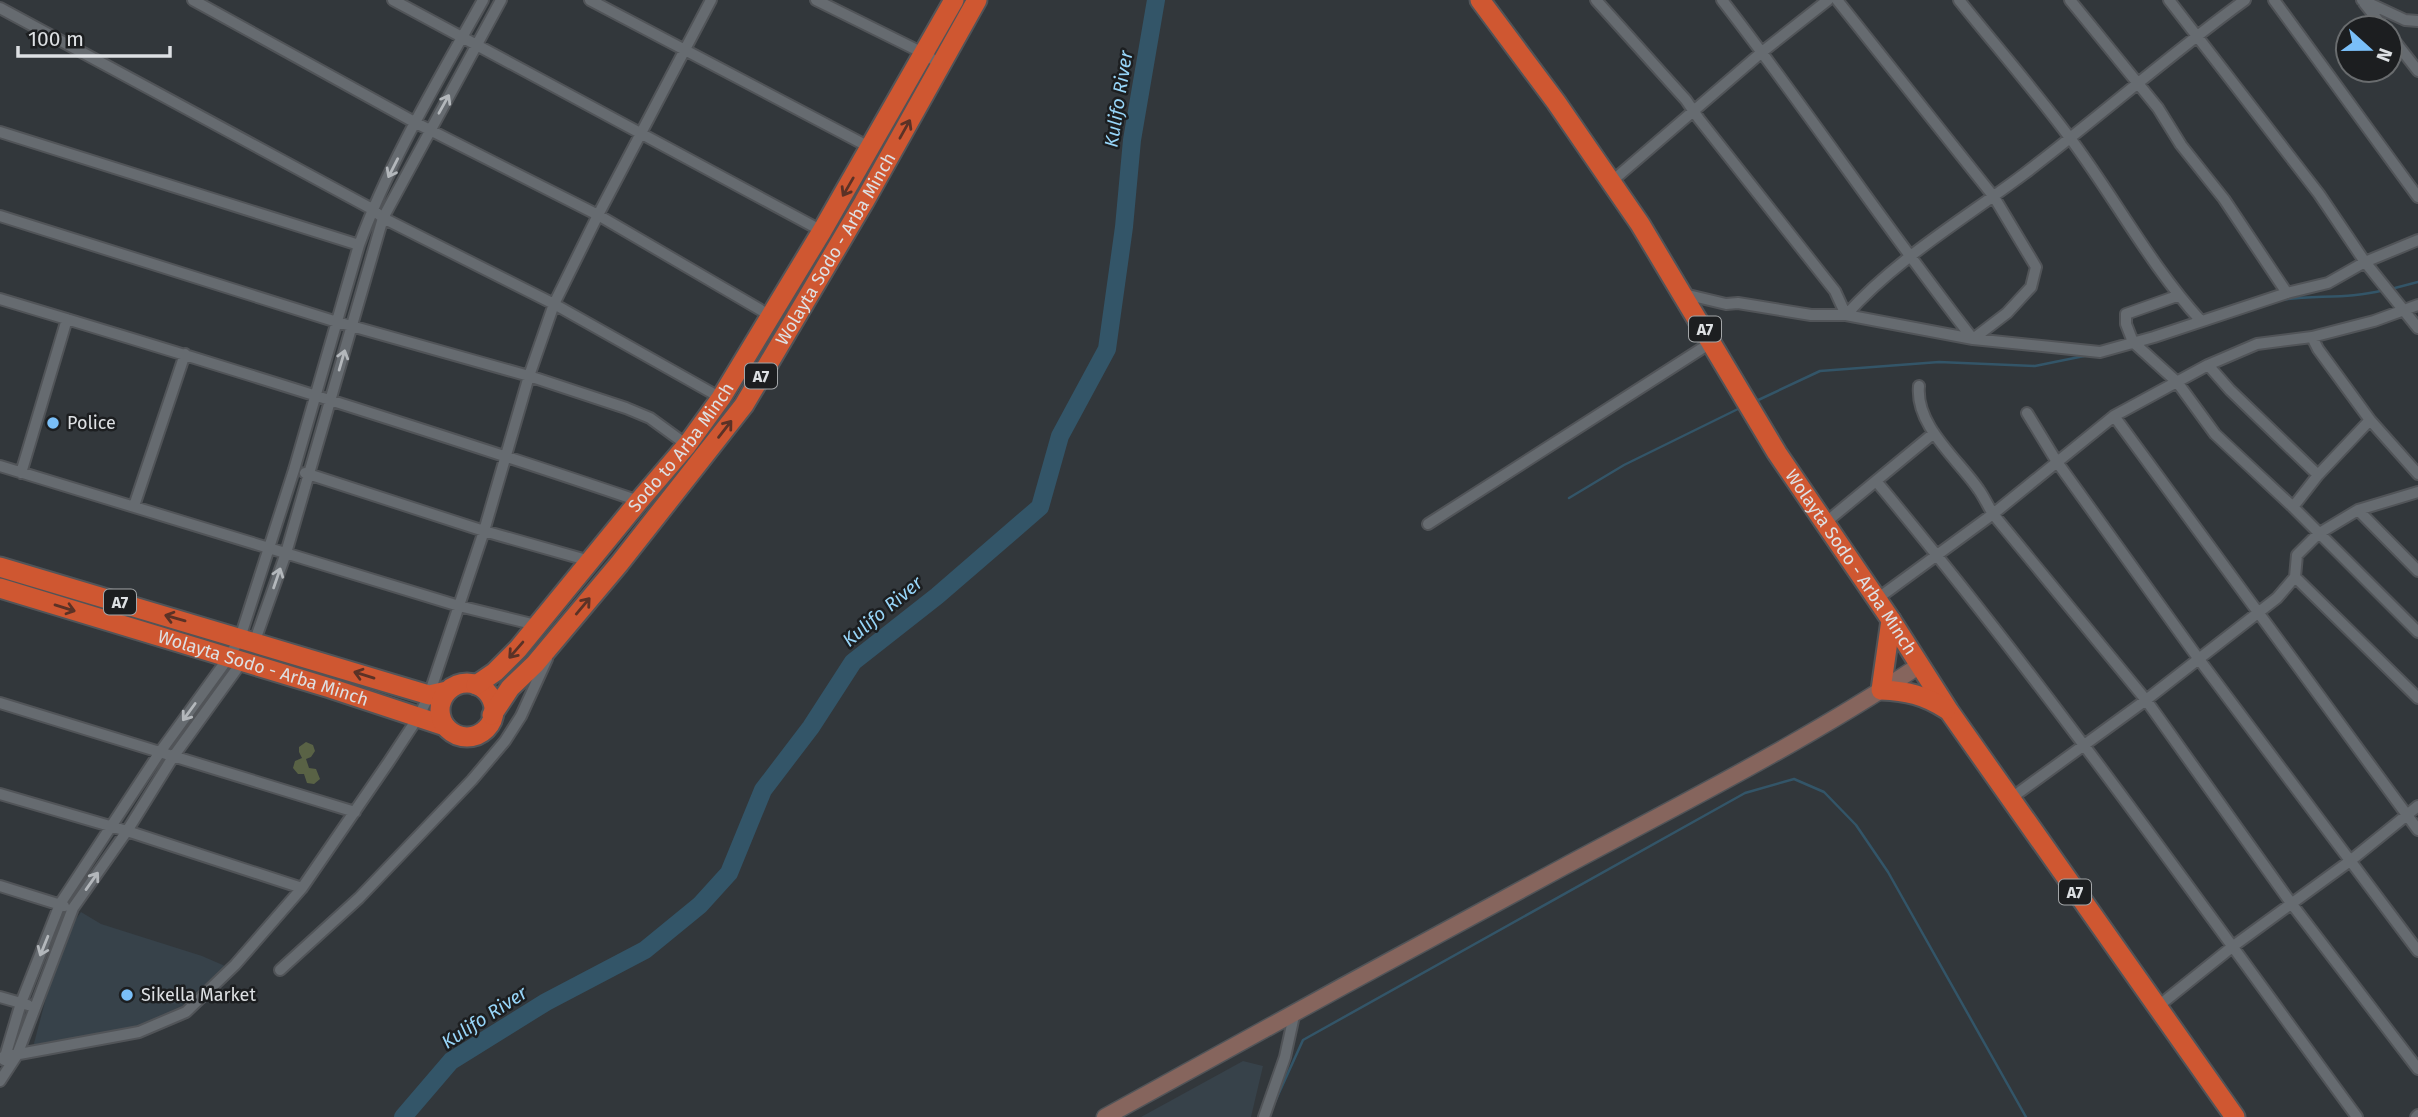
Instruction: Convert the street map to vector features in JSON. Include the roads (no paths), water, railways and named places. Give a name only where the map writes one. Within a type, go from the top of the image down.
[{"type":"highway","name":"Sodo to Arba Minch","points":[[476,685],[495,672],[518,649],[683,449],[721,398],[871,148],[933,59],[954,0]]},
{"type":"highway","name":"Wolayta Sodo - Arba Minch","points":[[0,588],[419,716],[445,726],[458,735],[473,736],[487,727],[510,688],[557,637],[744,405],[864,202],[933,59],[977,0]]},
{"type":"highway","name":"Wolayta Sodo - Arba Minch","points":[[1480,0],[1611,182],[1684,294],[1777,453],[1877,599],[1949,711],[2235,1117]]},
{"type":"highway","points":[[683,449],[695,469]]},
{"type":"highway","name":"Wolayta Sodo - Arba Minch","points":[[0,567],[438,693],[464,683],[476,685]]},
{"type":"highway","points":[[1891,620],[1881,691],[1907,691],[1928,698],[1949,711]]},
{"type":"highway","points":[[476,685],[490,696],[493,704],[492,715]]},
{"type":"highway","points":[[438,693],[445,726]]},
{"type":"street","points":[[5,0],[0,9],[372,209],[383,218],[554,304],[721,398]]},
{"type":"street","points":[[194,0],[429,130],[598,215],[771,316]]},
{"type":"street","points":[[393,0],[822,231]]},
{"type":"street","points":[[3,1076],[4,1057],[21,1003],[60,904],[160,752],[236,659],[248,640],[270,547],[372,209],[483,0]]},
{"type":"street","points":[[3,1076],[17,1055],[73,908],[127,831],[248,640],[286,553],[383,218],[501,0]]},
{"type":"street","points":[[590,0],[871,148]]},
{"type":"street","points":[[4,1057],[139,1032],[186,1013],[235,964],[302,888],[419,716],[438,693],[459,606],[529,376],[554,304],[711,0]]},
{"type":"street","points":[[817,0],[933,59]]},
{"type":"street","points":[[1596,0],[1686,100],[1835,291],[1846,315]]},
{"type":"street","points":[[1722,0],[1909,258],[1973,339]]},
{"type":"street","points":[[1611,182],[1762,52],[1828,0]]},
{"type":"street","points":[[1837,0],[1994,197],[2036,267],[2031,287],[2007,313],[1973,339]]},
{"type":"street","points":[[1959,0],[2071,139],[2178,296],[2201,321]]},
{"type":"street","points":[[2070,0],[2158,108],[2181,145],[2250,236],[2287,293]]},
{"type":"street","points":[[2169,0],[2319,194],[2365,262],[2418,328]]},
{"type":"street","points":[[2221,0],[2229,12]]},
{"type":"street","points":[[1846,315],[1859,300],[1909,258],[2071,139],[2138,81],[2245,0]]},
{"type":"street","points":[[2274,0],[2418,197]]},
{"type":"street","points":[[2362,0],[2405,20],[2418,21]]},
{"type":"street","points":[[2362,0],[2373,14]]},
{"type":"street","points":[[2404,53],[2418,71]]},
{"type":"street","points":[[0,132],[359,245]]},
{"type":"street","points":[[0,216],[338,322],[529,376],[650,418],[683,449]]},
{"type":"street","points":[[1684,294],[1726,304],[1738,303],[1811,315],[1846,315],[1973,339],[2100,352],[2287,293],[2328,283],[2365,262],[2418,240]]},
{"type":"street","points":[[2178,296],[2126,314],[2126,324],[2133,342],[2177,382],[2215,434],[2294,506],[2318,534],[2418,632]]},
{"type":"street","points":[[0,299],[317,395],[639,501]]},
{"type":"street","points":[[1877,599],[1993,514],[2114,416],[2208,365],[2258,344],[2312,337],[2374,321],[2418,305]]},
{"type":"street","points":[[21,473],[67,319]]},
{"type":"street","points":[[2312,337],[2370,420],[2418,474]]},
{"type":"street","points":[[1428,524],[1712,342]]},
{"type":"street","points":[[134,506],[185,354]]},
{"type":"street","points":[[2208,365],[2230,390],[2318,475]]},
{"type":"street","points":[[1919,386],[1918,398],[1934,433],[1978,489],[1993,514],[2146,700],[2291,903],[2418,1069]]},
{"type":"street","points":[[2027,413],[2057,462],[2198,659],[2418,951]]},
{"type":"street","points":[[2114,416],[2418,830]]},
{"type":"street","points":[[2294,506],[2318,475],[2370,420]]},
{"type":"street","points":[[1825,523],[1934,433]]},
{"type":"street","points":[[0,466],[459,606],[536,625]]},
{"type":"street","points":[[294,470],[484,531],[590,561]]},
{"type":"street","points":[[1876,481],[1937,553],[2085,745],[2357,1117]]},
{"type":"street","points":[[2010,799],[2146,700],[2277,598],[2295,577],[2297,555],[2318,534],[2358,510],[2418,492]]},
{"type":"street","points":[[2358,510],[2418,570]]},
{"type":"street","points":[[2295,577],[2418,698]]},
{"type":"street","points":[[279,971],[359,898],[472,780],[505,741],[521,716],[557,637]]},
{"type":"street","points":[[1105,1117],[1295,1011],[1771,756],[1920,665]]},
{"type":"street","points":[[0,703],[355,812]]},
{"type":"street","points":[[0,794],[127,831],[302,888]]},
{"type":"street","points":[[2156,1008],[2232,947],[2350,862],[2418,806]]},
{"type":"street","points":[[0,886],[73,908]]},
{"type":"street","points":[[0,997],[34,1006]]},
{"type":"street","points":[[1264,1117],[1285,1057],[1295,1011]]},
{"type":"waterway","name":"Kulifo River","points":[[403,1117],[451,1061],[546,1002],[645,950],[700,905],[729,873],[763,790],[811,727],[853,662],[937,596],[1040,507],[1060,436],[1107,349],[1124,227],[1132,140],[1156,0]]},
{"type":"waterway","points":[[2391,289],[2418,282]]},
{"type":"waterway","points":[[2280,300],[2358,295],[2384,290]]},
{"type":"waterway","points":[[1754,402],[1820,371],[1939,362],[2035,366],[2089,355]]},
{"type":"waterway","points":[[1569,498],[1624,465],[1742,407]]},
{"type":"waterway","points":[[1273,1106],[1303,1040],[1745,793],[1794,779],[1824,792],[1856,825],[1888,872],[2026,1117]]},
{"type":"place","name":"Police","points":[[53,423]]},
{"type":"place","name":"Sikella Market","points":[[127,995]]}]
